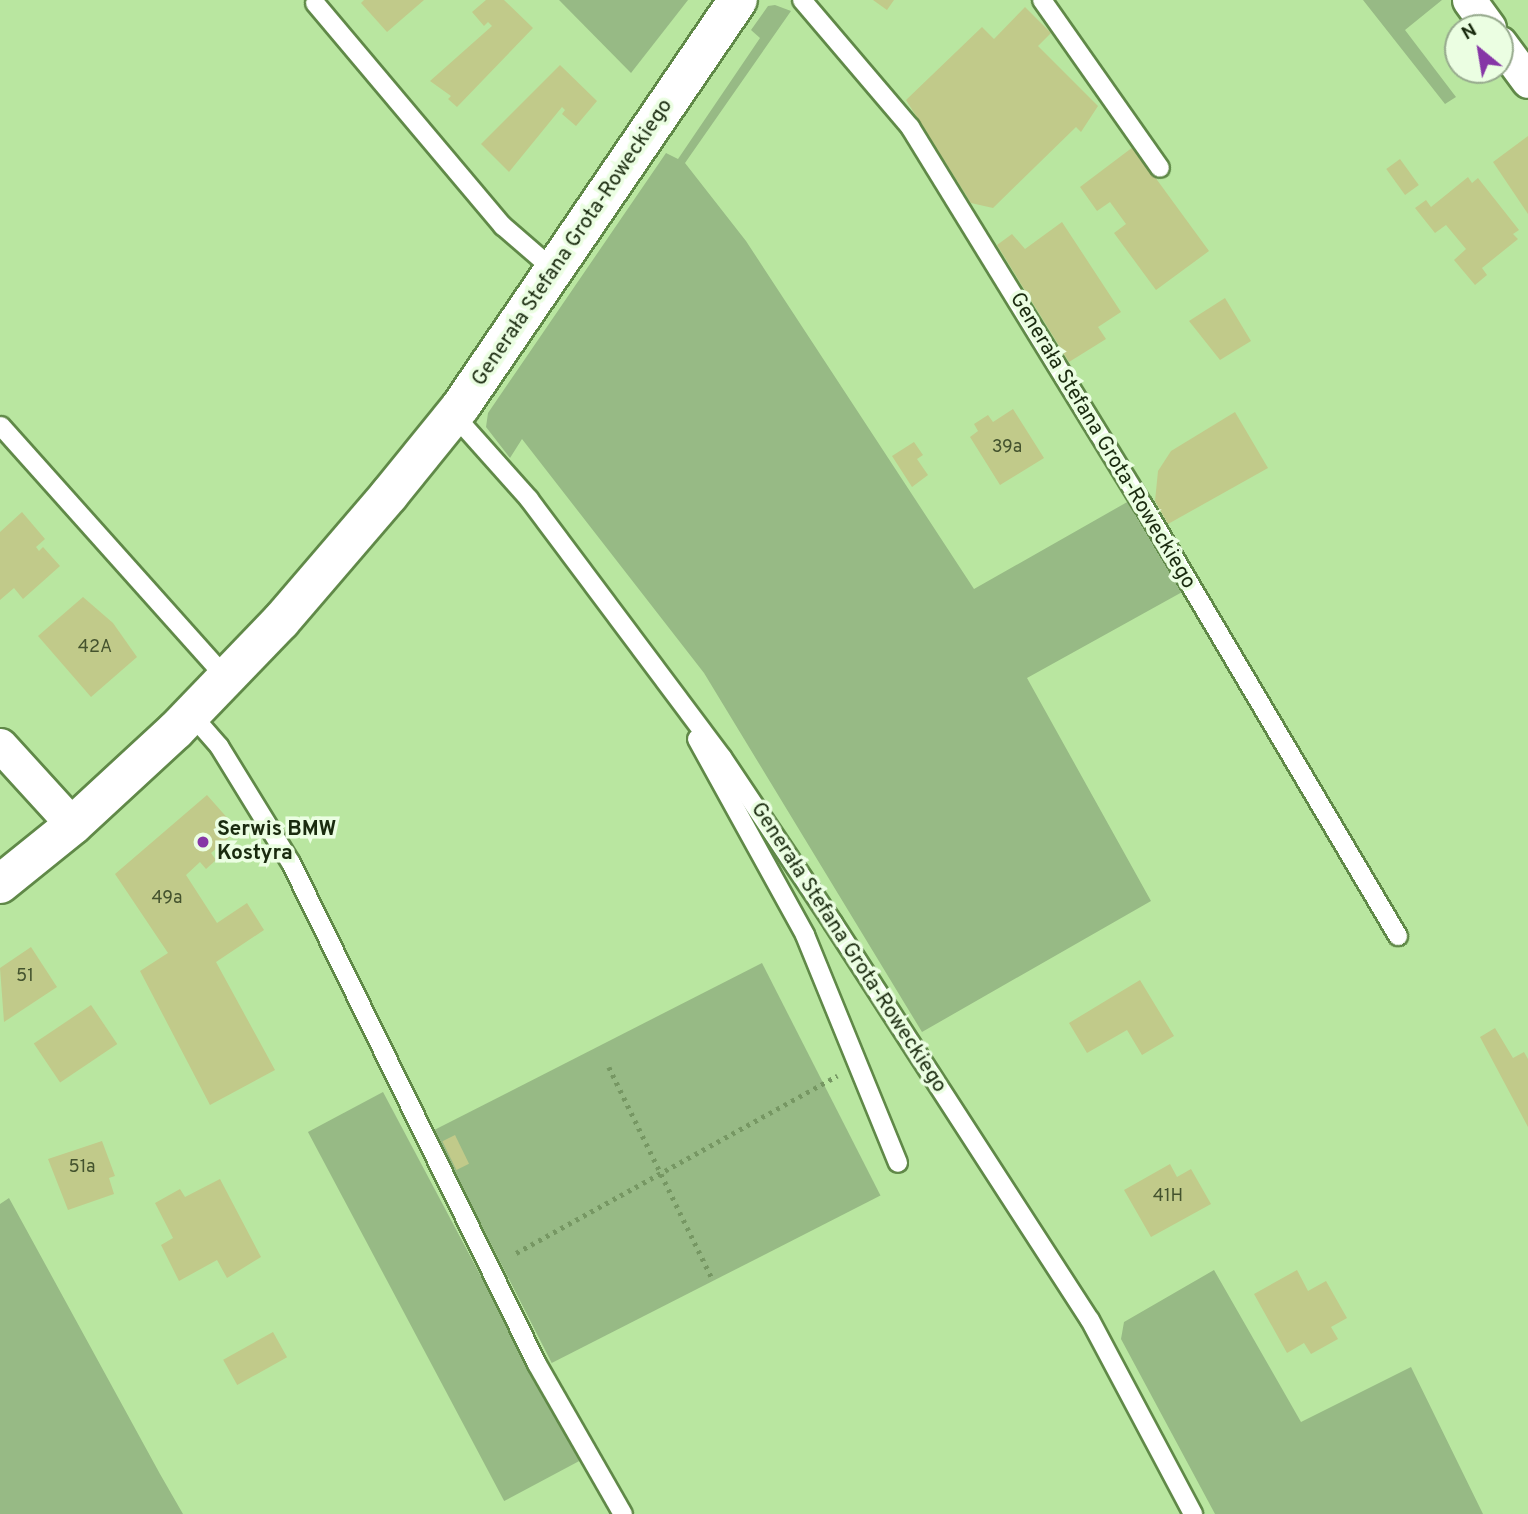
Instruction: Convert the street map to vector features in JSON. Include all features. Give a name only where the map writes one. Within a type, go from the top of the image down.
[{"type":"street","name":"Generała Stefana Grota-Roweckiego","points":[[0,884],[73,825],[226,678],[290,611],[454,415],[738,0]]},
{"type":"street","points":[[1514,62],[1528,80]]},
{"type":"street","points":[[0,745],[73,825]]},
{"type":"lane","name":"Generała Stefana Grota-Roweckiego","points":[[802,0],[853,54],[910,127],[1143,505],[1398,936]]},
{"type":"lane","points":[[1042,0],[1160,168]]},
{"type":"lane","points":[[315,3],[503,226],[555,271]]},
{"type":"lane","name":"Generała Stefana Grota-Roweckiego","points":[[454,415],[529,499],[722,757],[826,912],[1090,1320],[1193,1514]]},
{"type":"lane","points":[[1,426],[226,678]]},
{"type":"lane","points":[[670,690],[805,935],[898,1163]]},
{"type":"lane","points":[[191,714],[219,746],[291,863],[537,1364],[623,1514]]},
{"type":"path","points":[[516,1253],[858,1064]]},
{"type":"path","points":[[609,1067],[711,1276]]},
{"type":"green space","points":[[559,0],[688,0],[631,73]]},
{"type":"green space","points":[[1363,0],[1442,0],[1405,30],[1456,97],[1445,104]]},
{"type":"green space","points":[[775,5],[791,11],[685,163],[746,241],[974,589],[1129,501],[1184,591],[1027,678],[1151,901],[922,1032],[704,673],[522,439],[510,458],[486,427],[488,413],[666,153],[678,159],[760,38],[751,30],[768,6]]},
{"type":"green space","points":[[762,963],[880,1196],[552,1363],[433,1131]]},
{"type":"green space","points":[[383,1092],[579,1461],[504,1501],[308,1132]]},
{"type":"green space","points":[[9,1198],[183,1514],[0,1514],[0,1204]]},
{"type":"green space","points":[[1214,1270],[1301,1422],[1411,1367],[1483,1514],[1215,1514],[1121,1339],[1124,1322]]},
{"type":"building","points":[[364,0],[424,0],[387,32],[361,3]]},
{"type":"building","points":[[486,0],[504,0],[533,28],[457,107],[448,99],[451,96],[430,81],[492,26],[488,22],[484,26],[472,12]]},
{"type":"building","points":[[873,0],[894,0],[887,10]]},
{"type":"building","points":[[1025,7],[1051,33],[1038,46],[1098,106],[1081,132],[1076,127],[993,208],[971,203],[906,100],[982,27],[994,39]]},
{"type":"building","points":[[560,65],[597,101],[576,126],[562,114],[565,110],[562,107],[509,172],[481,144]]},
{"type":"building","points":[[1528,136],[1528,214],[1493,162]]},
{"type":"building","points":[[1133,147],[1209,251],[1156,290],[1114,233],[1126,224],[1110,202],[1097,211],[1080,187]]},
{"type":"building","points":[[1400,159],[1419,185],[1405,195],[1386,169]]},
{"type":"building","points":[[1468,177],[1472,183],[1478,178],[1519,230],[1513,234],[1518,239],[1482,268],[1487,275],[1475,285],[1454,260],[1466,249],[1446,225],[1435,233],[1415,208],[1426,200],[1431,207]]},
{"type":"building","points":[[1062,222],[1121,312],[1098,327],[1106,339],[1069,362],[997,245],[1012,234],[1025,249]]},
{"type":"building","points":[[1225,298],[1251,341],[1220,360],[1189,321]]},
{"type":"building","points":[[1013,409],[1044,458],[1000,485],[970,437],[978,431],[974,424],[988,415],[993,422]]},
{"type":"building","points":[[1235,412],[1268,468],[1168,524],[1155,501],[1158,471],[1171,451]]},
{"type":"building","points":[[914,442],[923,455],[917,459],[928,475],[912,487],[892,456]]},
{"type":"building","points":[[22,512],[45,539],[36,547],[39,551],[43,547],[60,566],[23,599],[14,588],[0,600],[0,532]]},
{"type":"building","points":[[83,597],[113,623],[137,657],[91,697],[38,636]]},
{"type":"building","points":[[207,795],[238,830],[211,853],[216,860],[206,869],[200,862],[186,875],[217,923],[247,903],[264,930],[216,962],[275,1070],[210,1105],[140,971],[168,953],[115,874]]},
{"type":"building","points":[[31,947],[57,987],[4,1022],[0,968]]},
{"type":"building","points":[[1140,980],[1174,1036],[1142,1055],[1127,1030],[1087,1053],[1069,1023]]},
{"type":"building","points":[[91,1005],[117,1044],[60,1083],[34,1044]]},
{"type":"building","points":[[1495,1028],[1513,1058],[1524,1052],[1528,1059],[1528,1127],[1480,1037]]},
{"type":"building","points":[[455,1135],[469,1164],[456,1170],[442,1141]]},
{"type":"building","points":[[102,1141],[115,1176],[109,1178],[114,1194],[68,1210],[48,1159]]},
{"type":"building","points":[[1170,1164],[1177,1177],[1191,1169],[1211,1204],[1151,1237],[1124,1190]]},
{"type":"building","points":[[220,1179],[261,1257],[227,1278],[217,1260],[179,1281],[161,1245],[173,1238],[155,1203],[180,1189],[185,1197]]},
{"type":"building","points":[[1297,1270],[1308,1291],[1326,1281],[1347,1318],[1331,1327],[1338,1339],[1311,1354],[1304,1343],[1287,1353],[1254,1294]]},
{"type":"building","points":[[273,1332],[287,1357],[237,1385],[223,1360]]},
{"type":"place","name":"Serwis BMW Kostyra","points":[[203,842]]}]
